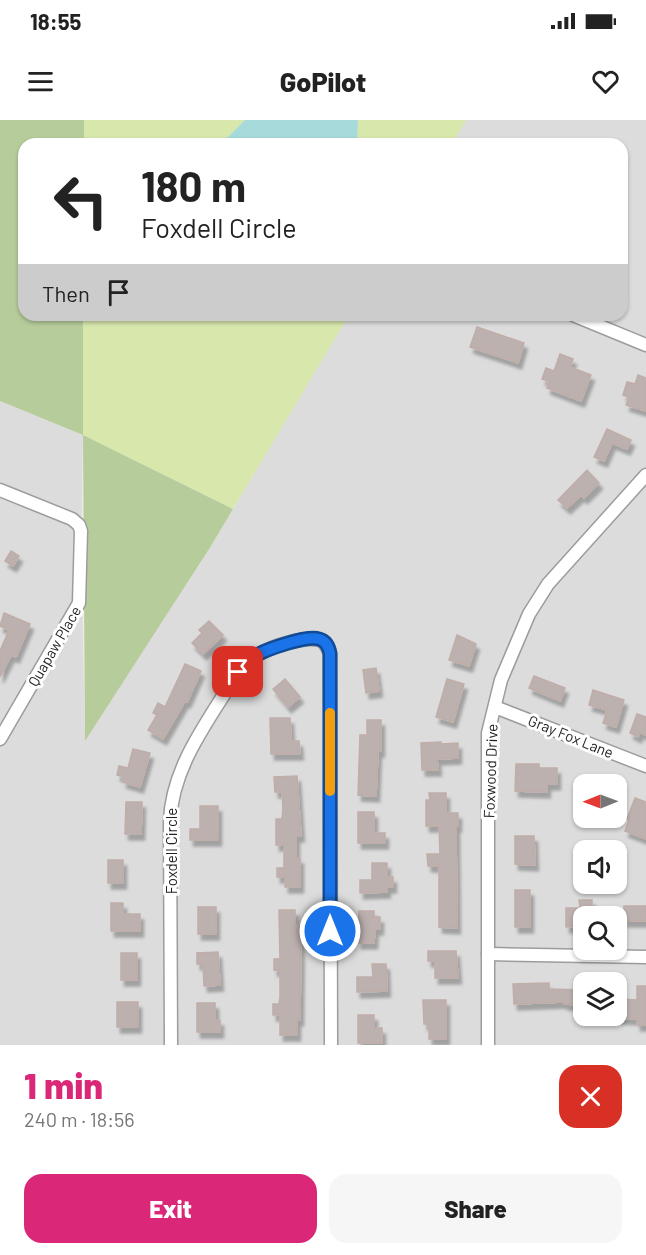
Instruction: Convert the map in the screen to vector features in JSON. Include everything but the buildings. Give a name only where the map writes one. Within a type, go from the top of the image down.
[{"type":"street","points":[[588,321],[646,345]]},
{"type":"street","name":"Foxwood Drive","points":[[488,1045],[488,733],[501,680],[536,601],[548,584],[646,475]]},
{"type":"street","name":"Quapaw Place","points":[[0,490],[76,521],[81,531],[79,603],[0,739]]},
{"type":"street","name":"Foxdell Circle","points":[[171,1045],[170,821],[172,796],[177,780],[185,760],[238,672],[246,663],[263,652],[285,644],[314,638],[324,642],[330,654],[331,1045]]},
{"type":"street","name":"Gray Fox Lane","points":[[495,707],[646,766]]},
{"type":"street","points":[[488,954],[646,957]]},
{"type":"shaded area","points":[[466,120],[646,120],[646,1045],[0,1045],[0,401],[83,435],[81,545],[85,740],[211,546],[345,321],[628,321],[628,138],[456,138]]},
{"type":"green space","points":[[0,120],[84,120],[84,138],[18,138],[18,321],[83,321],[83,435],[0,401]]},
{"type":"green space","points":[[84,120],[466,120],[456,138],[84,138]]},
{"type":"green space","points":[[83,321],[345,321],[233,509],[83,435]]},
{"type":"green space","points":[[83,435],[233,509],[85,741]]},
{"type":"water","points":[[245,120],[358,120],[357,138],[226,138]]},
{"type":"slow traffic","points":[[330,713],[330,791]]},
{"type":"route","points":[[238,672],[255,656],[285,644],[314,638],[321,639],[329,647],[330,931]]}]
